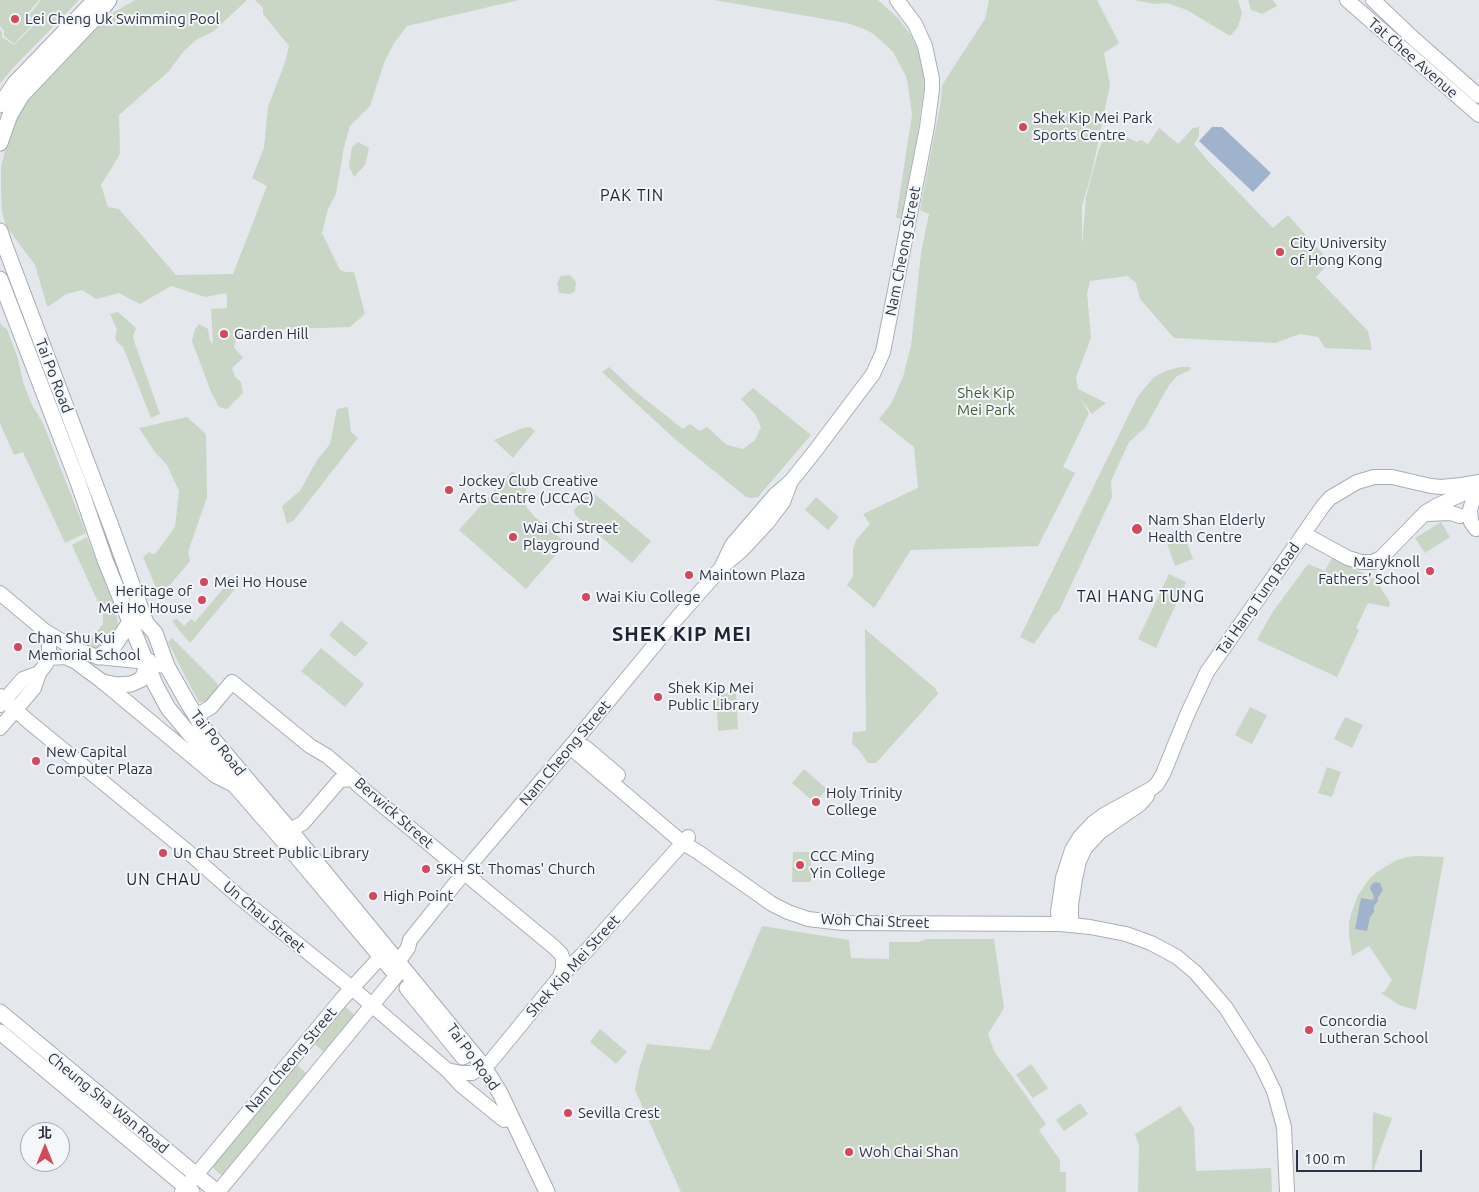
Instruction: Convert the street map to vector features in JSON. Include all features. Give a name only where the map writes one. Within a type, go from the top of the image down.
[{"type":"main road","points":[[0,105],[15,84],[80,18],[102,3],[116,3],[118,0]]},
{"type":"main road","name":"Nam Cheong Street","points":[[218,1192],[372,1006],[392,962],[408,948],[410,940],[464,874],[677,618],[722,567],[750,542],[780,507],[791,481],[872,374],[886,342],[927,127],[932,90],[932,79],[925,46],[912,19],[897,0]]},
{"type":"main road","name":"Tat Chee Avenue","points":[[1347,0],[1479,115]]},
{"type":"main road","name":"Tat Chee Avenue","points":[[1372,0],[1479,96]]},
{"type":"main road","points":[[0,143],[10,115],[22,95],[102,3]]},
{"type":"main road","name":"Tai Po Road","points":[[0,231],[146,623],[155,633],[167,666],[202,726],[290,830],[392,962],[479,1070],[496,1086],[547,1192]]},
{"type":"main road","name":"Tai Po Road","points":[[0,279],[96,530],[105,560],[155,684],[168,708],[392,962]]},
{"type":"main road","name":"Tai Hang Tung Road","points":[[1066,925],[1058,912],[1063,878],[1070,855],[1080,836],[1104,815],[1157,784],[1207,672],[1330,498],[1357,482],[1383,476],[1441,487],[1479,482]]},
{"type":"main road","points":[[1304,534],[1348,558],[1366,563],[1373,562],[1381,558],[1425,510],[1424,492],[1419,484]]},
{"type":"main road","points":[[1421,516],[1436,506],[1479,487]]},
{"type":"main road","points":[[1476,529],[1471,522],[1470,510],[1473,500],[1479,492]]},
{"type":"main road","points":[[1421,516],[1445,513],[1460,516]]},
{"type":"main road","points":[[0,593],[45,631],[75,649],[98,657],[167,666]]},
{"type":"main road","points":[[98,657],[114,646],[130,622]]},
{"type":"main road","points":[[103,682],[117,685],[130,684],[142,678],[150,656],[146,623]]},
{"type":"main road","points":[[0,728],[34,688],[39,673],[49,658],[49,644],[45,631]]},
{"type":"main road","name":"Tai Po Road","points":[[49,658],[62,657],[76,662],[103,682],[216,776],[236,786]]},
{"type":"main road","points":[[1,700],[23,679],[39,673]]},
{"type":"main road","name":"Berwick Street","points":[[196,716],[211,706],[232,682],[310,746],[327,756],[354,779],[358,785],[554,947],[563,959],[559,978]]},
{"type":"main road","name":"Un Chau Street","points":[[1,700],[16,709],[238,896],[352,988],[504,1120]]},
{"type":"main road","name":"Woh Chai Street","points":[[573,743],[698,852],[772,904],[788,912],[808,919],[843,923],[1066,925]]},
{"type":"main road","points":[[290,830],[303,823],[340,780],[354,779]]},
{"type":"main road","name":"Shek Kip Mei Street","points":[[479,1070],[497,1055],[559,978],[588,949],[686,840]]},
{"type":"main road","points":[[1066,925],[1111,930],[1151,943],[1189,966],[1210,988],[1238,1026],[1260,1062],[1274,1091],[1284,1127],[1287,1192]]},
{"type":"main road","name":"Nam Cheong Street","points":[[187,1190],[196,1174],[352,988],[375,964],[392,962]]},
{"type":"main road","name":"Cheung Sha Wan Road","points":[[0,1012],[218,1192]]},
{"type":"main road","name":"Cheung Sha Wan Road","points":[[0,1032],[187,1190]]},
{"type":"main road","points":[[447,1070],[461,1073],[479,1070]]},
{"type":"main road","name":"Tai Po Road","points":[[479,1070],[536,1192]]},
{"type":"green space","name":"Lei Cheng Uk Swimming Pool","points":[[0,0],[39,0],[26,15],[34,23],[14,44],[4,36],[4,31],[0,26]]},
{"type":"green space","points":[[41,0],[79,0],[0,84],[0,29],[2,37],[14,45],[36,23],[29,15]]},
{"type":"green space","points":[[135,0],[247,0],[214,31],[196,40],[183,52],[169,71],[119,115],[120,154],[101,185],[108,207],[119,209],[176,275],[233,274],[267,186],[252,178],[264,148],[268,107],[289,46],[263,14],[263,8],[255,0],[519,0],[407,26],[394,43],[384,63],[370,106],[350,126],[344,147],[336,194],[328,209],[322,233],[340,270],[354,272],[365,314],[350,327],[260,330],[255,337],[244,335],[236,338],[234,347],[243,358],[232,368],[235,377],[241,382],[243,393],[227,409],[219,407],[211,392],[192,341],[195,329],[199,324],[208,329],[210,341],[213,344],[211,309],[227,308],[227,293],[205,297],[171,286],[140,304],[119,293],[96,299],[82,290],[66,294],[47,306],[35,265],[6,226],[2,212],[1,167],[12,126],[23,106],[106,17]]},
{"type":"green space","points":[[714,0],[878,0],[899,19],[917,47],[923,69],[924,88],[917,137],[901,218],[896,218],[912,115],[906,76],[893,52],[872,33],[847,23]]},
{"type":"green space","name":"Shek Kip Mei Park","points":[[989,0],[1097,0],[1119,43],[1104,53],[1110,85],[1092,172],[1082,206],[1082,245],[1086,197],[1099,149],[1109,129],[1137,142],[1141,140],[1148,144],[1159,128],[1178,144],[1193,128],[1199,127],[1199,136],[1194,144],[1273,228],[1288,215],[1330,262],[1316,277],[1368,331],[1372,350],[1325,348],[1318,337],[1300,334],[1275,343],[1174,338],[1140,299],[1136,283],[1128,276],[1090,281],[1087,293],[1091,338],[1076,377],[1078,389],[1106,403],[1092,414],[1080,398],[1089,413],[1063,467],[1075,473],[1038,546],[911,550],[874,608],[847,585],[853,576],[853,549],[856,540],[870,524],[863,514],[918,488],[914,447],[879,419],[891,404],[903,377],[911,346],[921,253],[929,214],[920,210],[941,101],[942,85],[985,19]]},
{"type":"green space","points":[[1134,0],[1238,0],[1242,13],[1238,27],[1230,36],[1187,10],[1167,3],[1154,4]]},
{"type":"green space","points":[[1248,0],[1273,0],[1277,6],[1262,14],[1251,10]]},
{"type":"green space","points":[[358,142],[369,148],[365,165],[354,177],[349,166],[352,147]]},
{"type":"green space","points":[[570,275],[576,282],[575,291],[570,294],[559,293],[557,283],[561,276]]},
{"type":"green space","points":[[118,312],[136,328],[133,336],[134,341],[160,414],[151,418],[123,347],[115,338],[117,330],[110,314]]},
{"type":"green space","points":[[0,322],[7,329],[18,359],[23,382],[32,405],[43,423],[86,533],[65,543],[23,452],[14,455],[0,423]]},
{"type":"green space","points":[[609,367],[636,392],[683,429],[690,424],[700,431],[707,427],[727,445],[743,449],[755,440],[761,427],[755,414],[741,399],[753,388],[811,435],[758,497],[746,497],[676,440],[602,372]]},
{"type":"green space","points":[[1180,367],[1191,367],[1190,370],[1177,376],[1169,385],[1145,428],[1129,442],[1111,481],[1112,497],[1059,611],[1053,616],[1034,644],[1020,637],[1138,396],[1154,377]]},
{"type":"green space","points":[[348,407],[351,432],[358,438],[294,520],[287,524],[282,506],[300,491],[317,460],[330,444],[337,409]]},
{"type":"green space","points":[[187,417],[206,434],[207,497],[188,552],[190,561],[160,597],[143,557],[149,552],[155,554],[175,527],[179,491],[167,465],[155,452],[139,428]]},
{"type":"green space","points":[[530,427],[535,431],[513,458],[494,440],[523,428]]},
{"type":"green space","name":"Wai Chi Street Playground","points":[[512,471],[527,484],[525,499],[527,508],[566,543],[526,589],[459,530]]},
{"type":"green space","points":[[591,491],[651,541],[632,563],[575,515],[574,510]]},
{"type":"green space","points":[[816,497],[839,517],[828,530],[805,510]]},
{"type":"green space","points":[[1441,522],[1450,537],[1425,553],[1415,538]]},
{"type":"green space","points":[[1182,529],[1193,559],[1175,566],[1164,535]]},
{"type":"green space","points":[[87,537],[115,608],[118,623],[117,630],[106,645],[94,649],[85,647],[103,624],[103,613],[72,545]]},
{"type":"green space","points":[[1332,558],[1375,579],[1390,602],[1389,607],[1368,603],[1356,628],[1359,630],[1337,677],[1257,640],[1274,610],[1308,564],[1325,571]]},
{"type":"green space","points":[[1169,574],[1186,582],[1156,648],[1138,639]]},
{"type":"green space","points":[[233,577],[240,583],[190,643],[172,620],[177,619],[184,626],[191,619],[195,622]]},
{"type":"green space","points":[[341,621],[368,643],[355,657],[329,635]]},
{"type":"green space","points":[[865,629],[935,688],[938,694],[876,763],[868,763],[852,744],[853,732],[866,731]]},
{"type":"green space","points":[[172,638],[217,683],[219,687],[206,702],[199,702],[189,684],[168,642]]},
{"type":"green space","points":[[321,648],[364,684],[345,707],[301,671]]},
{"type":"green space","points":[[736,693],[738,729],[718,731],[716,694]]},
{"type":"green space","points":[[1250,707],[1267,715],[1252,744],[1235,735]]},
{"type":"green space","points":[[1345,717],[1363,725],[1352,748],[1334,739]]},
{"type":"green space","points":[[1327,767],[1341,772],[1332,797],[1318,793]]},
{"type":"green space","points":[[804,769],[827,789],[815,803],[792,783]]},
{"type":"green space","points":[[793,852],[811,852],[811,882],[792,882]]},
{"type":"green space","points":[[1417,856],[1444,857],[1416,1010],[1399,1005],[1381,993],[1385,991],[1392,980],[1369,946],[1352,956],[1349,923],[1358,895],[1370,878],[1395,861]]},
{"type":"green space","points":[[762,926],[849,940],[851,958],[889,959],[889,942],[919,942],[927,939],[994,939],[1004,1008],[988,1034],[994,1051],[1046,1124],[1039,1130],[1060,1160],[1060,1172],[1066,1172],[1066,1192],[681,1192],[635,1090],[639,1069],[647,1044],[710,1050]]},
{"type":"green space","points":[[344,1006],[356,1016],[325,1053],[313,1043]]},
{"type":"green space","points":[[600,1029],[627,1052],[616,1064],[590,1042]]},
{"type":"green space","points":[[296,1064],[307,1074],[222,1176],[211,1166]]},
{"type":"green space","points":[[1031,1064],[1048,1088],[1033,1098],[1016,1075]]},
{"type":"green space","points":[[1080,1103],[1088,1114],[1064,1131],[1056,1120]]},
{"type":"green space","points":[[1180,1106],[1194,1128],[1196,1171],[1271,1168],[1272,1192],[1138,1192],[1139,1146],[1135,1134]]},
{"type":"green space","points":[[1373,1112],[1392,1118],[1372,1171]]},
{"type":"water","points":[[1212,127],[1222,127],[1271,173],[1253,192],[1199,141]]},
{"type":"water","points":[[1375,882],[1380,883],[1383,890],[1374,906],[1374,912],[1370,917],[1367,931],[1355,929],[1361,898],[1373,900],[1374,896],[1370,889],[1371,885]]},
{"type":"place","name":"Lei Cheng Uk Swimming Pool","points":[[15,19]]},
{"type":"place","name":"Shek Kip Mei Park Sports Centre","points":[[1023,127]]},
{"type":"place","name":"City University of Hong Kong","points":[[1280,252]]},
{"type":"place","name":"Garden Hill","points":[[224,334]]},
{"type":"place","name":"Jockey Club Creative Arts Centre (JCCAC)","points":[[449,490]]},
{"type":"place","name":"Nam Shan Elderly Health Centre","points":[[1137,529]]},
{"type":"place","name":"Wai Chi Street Playground","points":[[513,537]]},
{"type":"place","name":"Maryknoll Fathers' School","points":[[1430,571]]},
{"type":"place","name":"Maintown Plaza","points":[[689,575]]},
{"type":"place","name":"Mei Ho House","points":[[204,582]]},
{"type":"place","name":"Wai Kiu College","points":[[586,597]]},
{"type":"place","name":"Heritage of Mei Ho House","points":[[202,600]]},
{"type":"place","name":"Chan Shu Kui Memorial School","points":[[18,647]]},
{"type":"place","name":"Shek Kip Mei Public Library","points":[[658,697]]},
{"type":"place","name":"New Capital Computer Plaza","points":[[36,761]]},
{"type":"place","name":"Holy Trinity College","points":[[816,802]]},
{"type":"place","name":"Un Chau Street Public Library","points":[[163,853]]},
{"type":"place","name":"CCC Ming Yin College","points":[[800,865]]},
{"type":"place","name":"SKH St. Thomas' Church","points":[[426,869]]},
{"type":"place","name":"High Point","points":[[373,896]]},
{"type":"place","name":"Concordia Lutheran School","points":[[1309,1030]]},
{"type":"place","name":"Sevilla Crest","points":[[568,1113]]},
{"type":"place","name":"Woh Chai Shan","points":[[849,1152]]},
{"type":"district","name":"PAK TIN","points":[[632,196]]},
{"type":"district","name":"TAI HANG TUNG","points":[[1141,597]]},
{"type":"district","name":"SHEK KIP MEI","points":[[682,634]]},
{"type":"district","name":"UN CHAU","points":[[164,880]]}]
